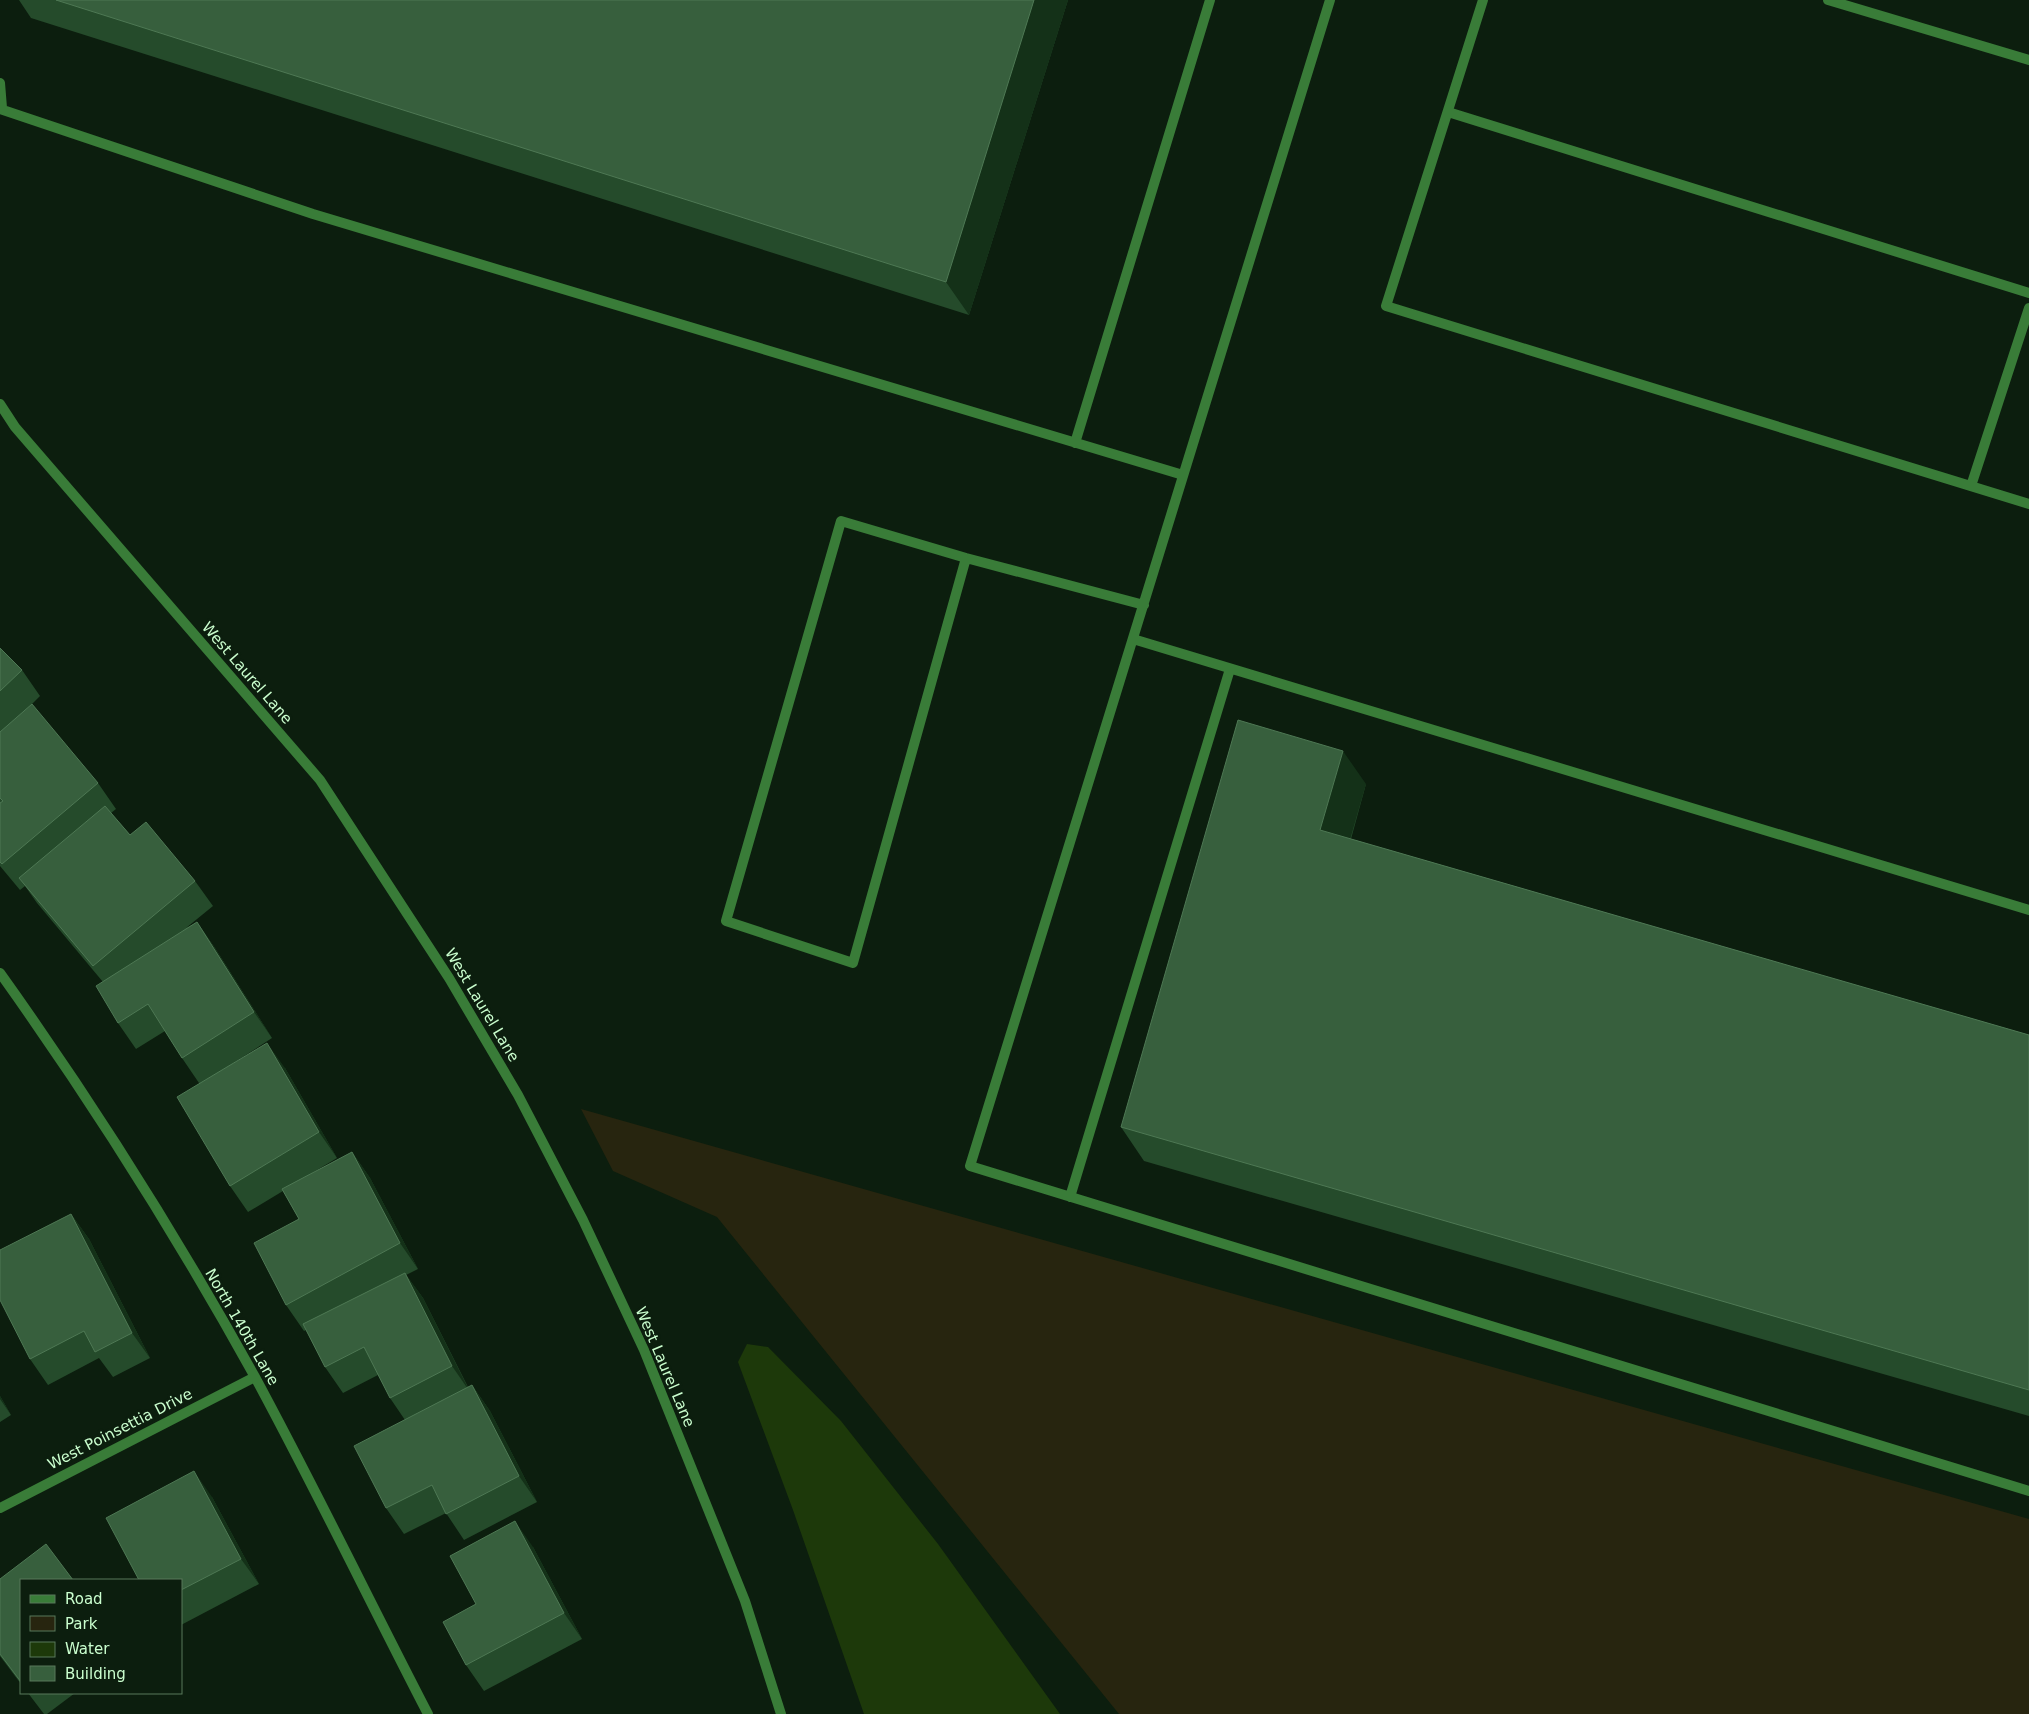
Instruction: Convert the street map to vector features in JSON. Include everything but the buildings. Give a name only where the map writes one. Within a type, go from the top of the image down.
[{"type":"street","points":[[1075,443],[1210,0]]},
{"type":"street","points":[[1330,0],[970,1166],[2029,1491]]},
{"type":"street","points":[[1483,0],[1386,306],[2029,504]]},
{"type":"street","points":[[1828,0],[2029,60]]},
{"type":"street","points":[[0,83],[1,109],[313,214],[1184,475]]},
{"type":"street","points":[[1448,112],[2029,293]]},
{"type":"street","points":[[1971,486],[2029,308]]},
{"type":"street","name":"West Laurel Lane","points":[[0,404],[14,427],[320,780],[449,978],[518,1095],[583,1220],[644,1350],[745,1601],[781,1714]]},
{"type":"street","points":[[966,558],[853,963],[726,921],[841,521],[966,558],[1144,605]]},
{"type":"street","points":[[1132,640],[2029,910]]},
{"type":"street","points":[[1070,1197],[1230,669]]},
{"type":"street","name":"North 140th Lane","points":[[0,973],[48,1040],[128,1160],[255,1377],[428,1714]]},
{"type":"street","name":"West Poinsettia Drive","points":[[0,1508],[255,1377]]},
{"type":"green space","points":[[581,1109],[2029,1519],[2029,1714],[1119,1714],[717,1217],[613,1171]]},
{"type":"water","points":[[747,1344],[768,1347],[841,1421],[938,1544],[1060,1714],[864,1714],[793,1510],[738,1362]]}]
